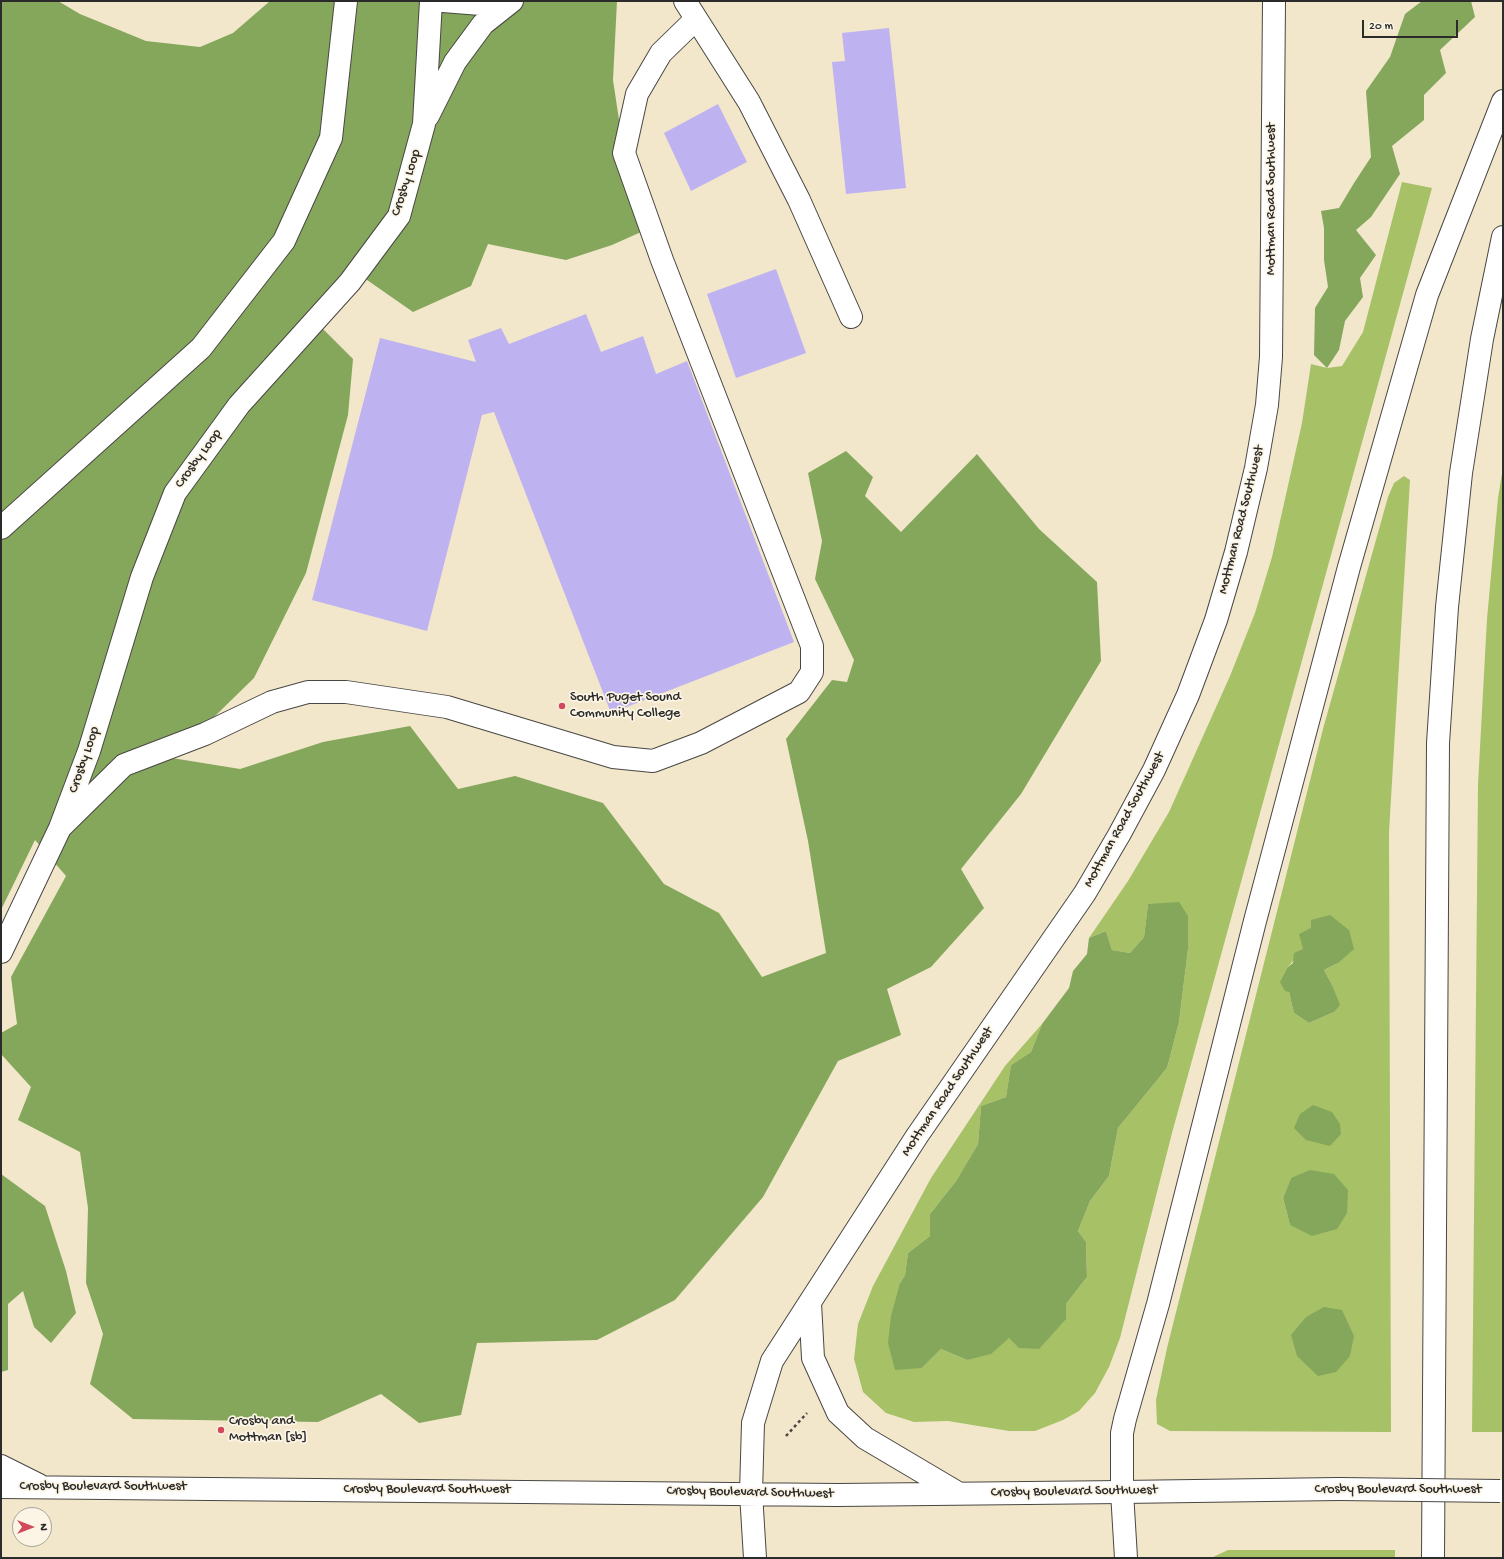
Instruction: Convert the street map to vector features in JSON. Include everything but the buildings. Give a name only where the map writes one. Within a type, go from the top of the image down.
[{"type":"main road","points":[[1,528],[201,348],[284,241],[331,138],[346,1]]},
{"type":"main road","name":"Crosby Loop","points":[[1,952],[60,828],[89,752],[142,577],[175,493],[239,405],[350,282],[399,216],[424,124],[431,1]]},
{"type":"main road","points":[[443,1],[481,4],[512,1]]},
{"type":"main road","points":[[424,124],[455,62],[483,24],[512,1]]},
{"type":"main road","name":"Mottman Road Southwest","points":[[755,1558],[751,1494],[753,1423],[772,1361],[917,1136],[1085,893],[1119,836],[1154,770],[1188,695],[1216,620],[1236,552],[1256,468],[1267,405],[1271,357],[1274,1]]},
{"type":"main road","points":[[60,828],[124,765],[204,734],[272,702],[308,692],[346,692],[447,707],[613,757],[652,761],[701,743],[799,692],[812,672],[812,646],[662,260],[624,153],[637,94],[661,53],[690,10],[749,102],[799,200],[851,317]]},
{"type":"main road","points":[[1126,1558],[1122,1492],[1122,1433],[1125,1419],[1158,1304],[1255,921],[1349,567],[1427,295],[1503,101]]},
{"type":"main road","points":[[1433,1558],[1438,743],[1447,607],[1461,472],[1482,339],[1503,237]]},
{"type":"main road","points":[[810,1303],[813,1358],[838,1413],[864,1438],[958,1494]]},
{"type":"main road","points":[[1,1466],[46,1488]]},
{"type":"main road","name":"Crosby Boulevard Southwest","points":[[1,1487],[751,1494],[958,1494],[1339,1489],[1502,1491]]},
{"type":"path","points":[[786,1436],[809,1412]]},
{"type":"green space","points":[[1,1],[58,1],[80,14],[146,41],[200,47],[233,33],[270,1],[617,1],[613,80],[624,153],[650,228],[612,245],[566,260],[488,244],[471,286],[413,312],[357,273],[315,321],[353,359],[348,415],[306,573],[254,678],[172,758],[240,769],[323,742],[410,726],[458,789],[515,776],[603,803],[664,884],[719,913],[762,977],[826,953],[808,841],[786,739],[832,680],[847,682],[854,660],[815,579],[822,541],[808,473],[846,451],[873,477],[865,496],[901,532],[977,454],[1039,529],[1097,582],[1101,661],[1021,794],[961,869],[984,908],[931,967],[887,989],[901,1035],[838,1061],[763,1197],[675,1300],[597,1340],[477,1343],[461,1415],[419,1423],[381,1394],[318,1422],[133,1419],[90,1384],[103,1334],[86,1283],[88,1208],[80,1152],[18,1120],[31,1087],[1,1054],[1,1033],[17,1024],[11,977],[66,876],[35,840],[1,910]]},
{"type":"green space","points":[[1422,1],[1471,1],[1475,17],[1440,50],[1446,73],[1424,95],[1424,120],[1392,146],[1400,174],[1371,217],[1356,230],[1376,255],[1360,278],[1363,297],[1345,321],[1339,350],[1327,368],[1314,355],[1315,308],[1328,287],[1324,260],[1324,228],[1321,211],[1339,208],[1371,157],[1366,91],[1390,57],[1405,14]]},
{"type":"green space","points":[[1402,182],[1432,188],[1172,1133],[1120,1338],[1109,1367],[1095,1393],[1079,1411],[1063,1420],[1035,1431],[1009,1431],[948,1421],[914,1422],[886,1413],[863,1392],[854,1359],[858,1324],[873,1286],[931,1178],[1005,1066],[1042,1024],[1031,1052],[1011,1065],[1006,1097],[981,1106],[978,1144],[956,1181],[930,1214],[930,1236],[908,1253],[905,1275],[900,1283],[922,1368],[941,1349],[967,1360],[1009,1338],[1066,1304],[1087,1277],[1086,1242],[1078,1231],[1090,1201],[1109,1176],[1118,1128],[1167,1068],[1179,1022],[1188,949],[1148,904],[1144,937],[1130,953],[1112,950],[1106,931],[1089,938],[1128,881],[1169,812],[1230,676],[1255,613],[1272,557],[1302,423],[1311,364],[1327,368],[1342,366],[1363,332]]},
{"type":"green space","points":[[1503,467],[1503,1432],[1472,1432],[1478,784],[1487,619],[1498,498]]},
{"type":"green space","points":[[1404,476],[1410,480],[1389,832],[1391,1432],[1170,1431],[1157,1424],[1156,1400],[1167,1348],[1323,729],[1388,497],[1394,483]],"holes":[[[1311,928],[1338,963],[1324,970],[1332,985],[1334,1012],[1309,1023],[1294,1013],[1289,992],[1288,967],[1303,949]],[[1291,1178],[1290,1225],[1283,1198]]]},
{"type":"green space","points":[[1179,902],[1188,916],[1188,949],[1179,1022],[1167,1068],[1118,1128],[1109,1176],[1090,1201],[1078,1231],[1086,1242],[1087,1277],[1066,1304],[1066,1319],[1039,1349],[1019,1348],[1009,1338],[991,1354],[967,1360],[941,1349],[922,1368],[895,1370],[888,1343],[891,1316],[900,1283],[905,1275],[908,1253],[930,1236],[930,1214],[956,1181],[978,1144],[981,1106],[1006,1097],[1011,1065],[1031,1052],[1042,1024],[1069,988],[1073,971],[1087,954],[1089,938],[1106,931],[1112,950],[1130,953],[1144,937],[1148,904]]},
{"type":"green space","points":[[1330,915],[1349,930],[1354,949],[1338,963],[1324,970],[1340,1005],[1334,1012],[1309,1023],[1294,1013],[1289,992],[1285,991],[1280,982],[1288,967],[1293,963],[1294,953],[1303,949],[1299,934],[1311,928],[1311,920]]},
{"type":"green space","points":[[1313,1105],[1332,1112],[1340,1124],[1341,1134],[1330,1146],[1306,1140],[1294,1128],[1300,1114]]},
{"type":"green space","points":[[1310,1170],[1334,1174],[1348,1190],[1347,1213],[1337,1229],[1312,1236],[1290,1225],[1283,1198],[1291,1178]]},
{"type":"green space","points":[[1,1174],[45,1206],[66,1271],[76,1313],[51,1343],[34,1327],[23,1291],[8,1304],[8,1370],[1,1372]]},
{"type":"green space","points":[[1324,1307],[1342,1310],[1354,1336],[1350,1356],[1336,1372],[1318,1376],[1297,1356],[1291,1335],[1306,1317]]},
{"type":"green space","points":[[1228,1550],[1395,1550],[1395,1558],[1211,1558]]},
{"type":"place","name":"South Puget Sound Community College","points":[[562,706]]},
{"type":"place","name":"Crosby and Mottman [sb]","points":[[221,1430]]}]
